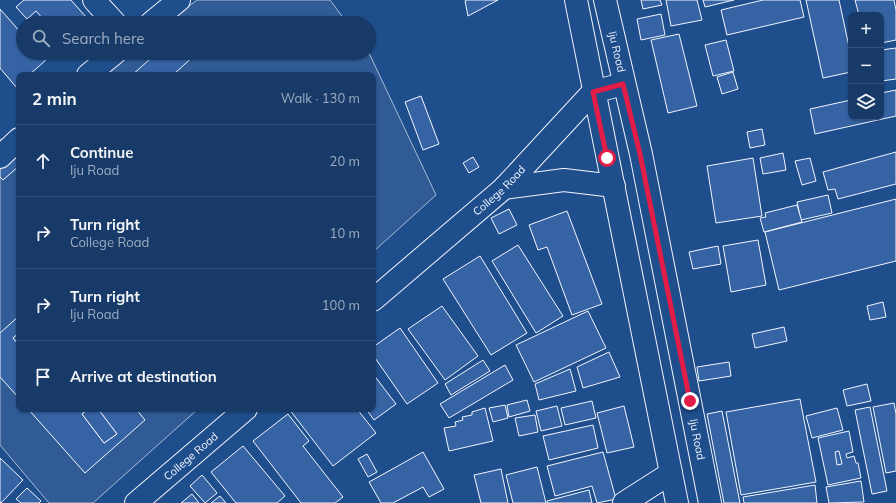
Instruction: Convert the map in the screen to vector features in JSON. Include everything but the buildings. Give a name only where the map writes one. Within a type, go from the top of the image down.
[{"type":"main road","points":[[94,0],[109,16]]},
{"type":"main road","points":[[160,16],[179,0]]},
{"type":"main road","points":[[576,0],[593,92],[614,186],[677,503]]},
{"type":"main road","name":"Iju Road","points":[[605,0],[640,154],[710,503]]},
{"type":"main road","points":[[92,72],[106,60]]},
{"type":"main road","points":[[593,92],[623,84]]},
{"type":"main road","name":"College Road","points":[[376,297],[504,188],[593,92]]},
{"type":"main road","points":[[0,157],[16,142]]},
{"type":"main road","points":[[504,188],[564,180],[614,186]]},
{"type":"main road","name":"College Road","points":[[136,503],[242,412]]},
{"type":"main road","points":[[624,503],[670,473]]},
{"type":"shaded area","points":[[197,0],[330,0],[342,16],[176,16]]},
{"type":"shaded area","points":[[119,60],[372,60],[436,195],[376,249],[376,72],[103,72]]},
{"type":"shaded area","points":[[16,131],[16,412],[195,412],[93,503],[49,503],[0,445],[0,140]]},
{"type":"route","points":[[607,158],[593,92],[623,84],[637,139],[690,401]]}]
